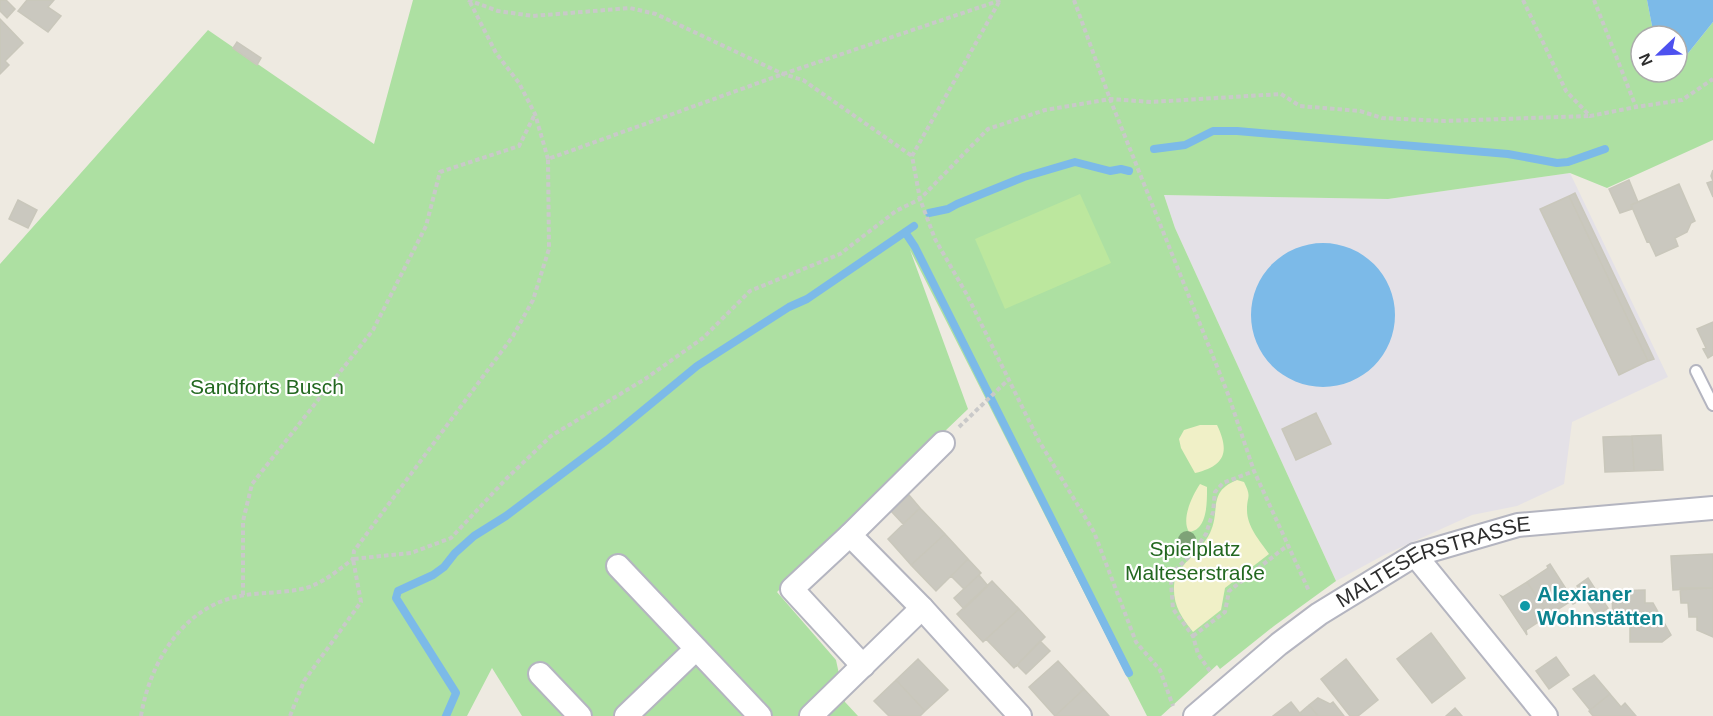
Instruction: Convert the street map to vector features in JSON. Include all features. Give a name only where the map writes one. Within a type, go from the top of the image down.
[{"type":"street","points":[[863,666],[792,589],[943,443]]},
{"type":"street","name":"MALTESERSTRASSE","points":[[1185,713],[1223,692],[1279,644],[1319,614],[1415,555],[1518,525],[1713,508]]},
{"type":"street","points":[[850,535],[922,608],[1020,716]]},
{"type":"street","points":[[1415,555],[1546,716]]},
{"type":"street","points":[[618,566],[760,716]]},
{"type":"street","points":[[811,716],[922,608]]},
{"type":"street","points":[[627,716],[696,649]]},
{"type":"street","points":[[540,674],[580,716]]},
{"type":"lane","points":[[1695,371],[1713,405]]},
{"type":"path","points":[[548,159],[783,74],[1000,0]]},
{"type":"path","points":[[1000,0],[912,156],[920,199],[935,239],[967,295],[1039,441],[1094,532],[1136,642],[1160,670],[1171,704],[1185,713]]},
{"type":"path","points":[[1074,0],[1110,99],[1228,394],[1254,471],[1319,614]]},
{"type":"path","points":[[1523,0],[1566,91],[1590,116]]},
{"type":"path","points":[[1594,0],[1636,107]]},
{"type":"path","points":[[469,1],[498,11],[533,16],[630,8],[656,14],[783,74],[803,80],[912,156]]},
{"type":"path","points":[[290,716],[304,681],[361,602],[353,560],[354,551],[513,336],[533,300],[549,249],[548,159],[535,114],[519,83],[496,53],[469,1]]},
{"type":"path","points":[[141,716],[144,696],[164,650],[185,624],[214,605],[243,595],[314,586],[353,560],[411,553],[451,538],[506,479],[551,436],[645,379],[703,339],[750,291],[840,254],[896,210],[920,199],[988,129],[1045,110],[1110,99],[1151,102],[1281,94],[1300,106],[1360,111],[1382,118],[1444,121],[1590,116],[1682,100],[1713,79]]},
{"type":"path","points":[[243,595],[243,521],[252,484],[374,330],[426,226],[440,172],[519,146],[535,114]]},
{"type":"path","points":[[943,443],[1009,379]]},
{"type":"path","points":[[1223,692],[1198,654],[1193,636],[1173,609],[1172,583],[1175,570],[1191,555],[1206,534],[1213,512],[1215,492],[1223,483],[1254,471]]},
{"type":"path","points":[[1193,636],[1225,612],[1229,591],[1288,545]]},
{"type":"shaded area","points":[[1570,173],[1668,377],[1572,422],[1564,484],[1517,506],[1472,515],[1384,555],[1336,581],[1175,228],[1164,195],[1388,199]]},
{"type":"green space","name":"Sandforts Busch","points":[[413,0],[1647,0],[1652,24],[1629,24],[1629,84],[1689,84],[1689,52],[1713,22],[1713,140],[1607,188],[1570,173],[1388,199],[1164,195],[1175,228],[1336,581],[1220,669],[1217,665],[1161,716],[1147,716],[910,250],[968,409],[777,592],[836,660],[845,702],[858,716],[592,716],[584,707],[577,716],[522,716],[492,668],[467,716],[0,716],[0,264],[208,30],[374,144]]},
{"type":"green space","points":[[1080,194],[1111,263],[1005,309],[975,239]]},
{"type":"sand","points":[[1200,425],[1217,425],[1224,450],[1219,462],[1195,473],[1181,448],[1179,439],[1184,430]]},
{"type":"sand","points":[[1237,480],[1244,482],[1248,494],[1249,522],[1269,554],[1225,588],[1221,610],[1193,632],[1177,606],[1174,593],[1175,579],[1183,565],[1210,533],[1218,496],[1222,490]]},
{"type":"sand","points":[[1200,484],[1207,487],[1205,514],[1200,526],[1189,532],[1187,514]]},
{"type":"water","points":[[1647,0],[1713,0],[1713,22],[1689,52],[1689,24],[1652,24]]},
{"type":"water","points":[[1323,243],[1351,248],[1374,264],[1390,287],[1395,315],[1390,343],[1374,366],[1351,382],[1323,387],[1295,382],[1272,366],[1256,343],[1251,315],[1256,287],[1272,264],[1295,248]]},
{"type":"building","points":[[0,0],[6,0],[15,9],[7,18],[0,11]]},
{"type":"building","points":[[27,0],[54,0],[48,7],[61,16],[48,32],[18,11]]},
{"type":"building","points":[[0,19],[23,43],[5,61],[9,65],[0,74]]},
{"type":"building","points":[[237,42],[261,58],[257,65],[233,48]]},
{"type":"building","points":[[1629,180],[1638,202],[1631,205],[1632,209],[1620,213],[1609,189]]},
{"type":"building","points":[[1713,181],[1713,197],[1707,183]]},
{"type":"building","points":[[1679,184],[1695,221],[1691,223],[1687,232],[1675,238],[1678,246],[1656,256],[1649,241],[1647,242],[1631,205]]},
{"type":"building","points":[[1575,193],[1654,359],[1648,361],[1569,196]]},
{"type":"building","points":[[1569,196],[1648,361],[1619,375],[1540,209]]},
{"type":"building","points":[[18,200],[37,210],[28,228],[9,219]]},
{"type":"building","points":[[1713,322],[1713,355],[1708,358],[1697,329]]},
{"type":"building","points":[[1316,413],[1331,444],[1296,460],[1282,429]]},
{"type":"building","points":[[1661,435],[1663,470],[1634,471],[1632,436]]},
{"type":"building","points":[[1632,436],[1634,471],[1605,472],[1603,437]]},
{"type":"building","points":[[909,495],[920,508],[903,524],[891,511]]},
{"type":"building","points":[[920,508],[945,534],[911,565],[888,539]]},
{"type":"building","points":[[945,534],[968,559],[936,591],[911,565]]},
{"type":"building","points":[[1713,554],[1713,588],[1673,590],[1671,556]]},
{"type":"building","points":[[968,559],[981,573],[964,589],[951,576]]},
{"type":"building","points":[[1550,564],[1575,603],[1571,601],[1549,615],[1527,582],[1548,568]]},
{"type":"building","points":[[979,575],[988,586],[964,609],[954,598]]},
{"type":"building","points":[[1588,578],[1601,598],[1590,606],[1577,586]]},
{"type":"building","points":[[992,581],[1019,609],[983,642],[957,614]]},
{"type":"building","name":"Alexianer Wohnstätten","points":[[1527,582],[1549,615],[1526,630],[1527,635],[1501,596],[1503,597]]},
{"type":"building","points":[[1680,588],[1713,588],[1713,637],[1697,630],[1697,617],[1689,617],[1688,603],[1681,603]]},
{"type":"building","points":[[1645,590],[1645,603],[1653,603],[1671,635],[1662,642],[1630,642],[1630,625],[1613,625],[1612,591]]},
{"type":"building","points":[[1601,598],[1608,608],[1597,616],[1590,606]]},
{"type":"building","points":[[1019,609],[1045,637],[1014,668],[986,639]]},
{"type":"building","points":[[1431,633],[1465,678],[1432,703],[1397,659]]},
{"type":"building","points":[[1040,641],[1050,651],[1026,674],[1017,665]]},
{"type":"building","points":[[1556,657],[1569,675],[1549,689],[1536,671]]},
{"type":"building","points":[[918,659],[948,690],[925,711],[896,680]]},
{"type":"building","points":[[1346,659],[1378,700],[1358,716],[1350,716],[1321,679]]},
{"type":"building","points":[[1058,661],[1084,689],[1055,716],[1029,687]]},
{"type":"building","points":[[1594,675],[1610,694],[1590,710],[1573,689]]},
{"type":"building","points":[[896,680],[925,711],[920,716],[889,716],[874,701]]},
{"type":"building","points":[[1084,689],[1109,716],[1055,716]]},
{"type":"building","points":[[1610,694],[1621,707],[1625,703],[1636,716],[1593,716],[1589,711]]},
{"type":"building","points":[[1318,698],[1330,704],[1333,702],[1344,716],[1318,716],[1309,705]]},
{"type":"building","points":[[1291,702],[1302,716],[1273,716]]},
{"type":"building","points":[[1309,705],[1318,716],[1302,716],[1300,713]]},
{"type":"building","points":[[1455,708],[1462,716],[1446,716]]},
{"type":"waterway","points":[[1154,149],[1185,145],[1213,131],[1237,131],[1508,154],[1557,163],[1568,162],[1605,149]]},
{"type":"waterway","points":[[929,213],[948,209],[1024,177],[1075,162],[1110,171],[1121,169],[1129,171]]},
{"type":"waterway","points":[[446,716],[456,693],[396,598],[398,591],[433,575],[444,567],[455,553],[474,536],[506,516],[607,440],[697,366],[789,307],[807,299],[914,226]]},
{"type":"waterway","points":[[905,232],[915,247],[1129,673]]},
{"type":"place","name":"Alexianer Wohnstätten","points":[[1525,606]]},
{"type":"park label","name":"Spielplatz Malteserstraße","points":[[1195,561]]}]
